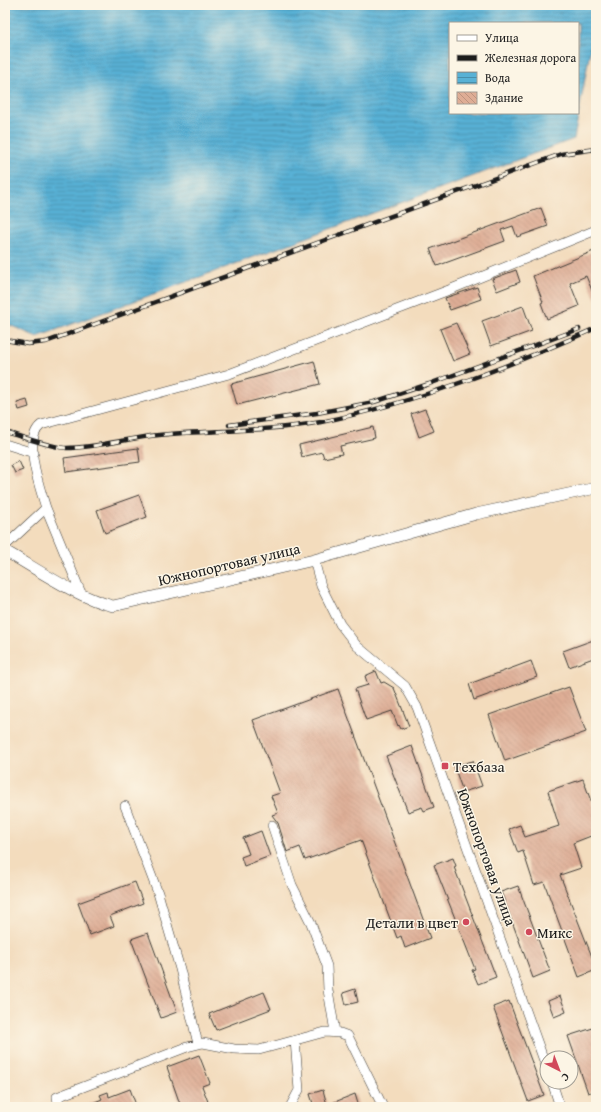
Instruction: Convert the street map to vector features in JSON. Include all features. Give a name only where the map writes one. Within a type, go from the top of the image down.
[{"type":"main road","points":[[314,560],[476,514],[596,488]]},
{"type":"main road","name":"Южнопортовая улица","points":[[5,551],[100,603],[113,606],[314,560]]},
{"type":"street","points":[[81,593],[46,508],[35,473],[32,440],[35,430],[50,421],[229,374],[450,290],[596,230]]},
{"type":"street","points":[[5,444],[34,453]]},
{"type":"street","points":[[5,546],[46,508]]},
{"type":"street","name":"Южнопортовая улица","points":[[314,560],[321,586],[340,624],[357,646],[405,686],[417,707],[540,1050]]},
{"type":"street","points":[[126,806],[158,893],[180,969],[198,1044]]},
{"type":"street","points":[[272,825],[292,885],[311,923],[327,966],[328,990],[335,1032]]},
{"type":"street","points":[[59,1107],[57,1097],[198,1044],[203,1043],[234,1049],[259,1050],[325,1032],[335,1032],[348,1036],[384,1107]]},
{"type":"street","points":[[290,1107],[299,1090],[295,1040]]},
{"type":"street","points":[[555,1090],[560,1107]]},
{"type":"water","points":[[5,5],[596,5],[596,18],[579,112],[579,22],[449,22],[449,114],[579,114],[574,139],[37,337],[5,323]]},
{"type":"building","points":[[541,208],[548,226],[517,237],[513,226],[501,230],[505,241],[437,266],[430,249]]},
{"type":"building","points":[[596,250],[596,300],[586,276],[570,283],[579,306],[547,319],[541,303],[543,302],[533,276]]},
{"type":"building","points":[[516,270],[520,282],[497,291],[492,279]]},
{"type":"building","points":[[477,287],[481,299],[450,310],[445,298]]},
{"type":"building","points":[[523,306],[532,331],[491,346],[482,321]]},
{"type":"building","points":[[456,323],[470,354],[453,361],[440,329]]},
{"type":"building","points":[[314,361],[320,384],[237,405],[231,384]]},
{"type":"building","points":[[27,400],[29,407],[19,410],[17,403]]},
{"type":"building","points":[[425,409],[434,431],[419,437],[411,414]]},
{"type":"building","points":[[373,427],[375,438],[340,446],[342,454],[324,458],[322,452],[302,457],[299,445]]},
{"type":"building","points":[[138,448],[140,462],[66,472],[64,458]]},
{"type":"building","points":[[19,461],[23,470],[15,473],[11,465]]},
{"type":"building","points":[[139,495],[147,517],[105,533],[97,510]]},
{"type":"building","points":[[596,639],[596,657],[569,667],[563,651]]},
{"type":"building","points":[[531,661],[537,677],[474,700],[469,684]]},
{"type":"building","points":[[376,671],[381,683],[384,682],[394,688],[409,726],[401,729],[399,725],[398,726],[392,711],[366,720],[355,689],[368,685],[365,676]]},
{"type":"building","points":[[569,687],[586,732],[505,761],[489,715]]},
{"type":"building","points":[[338,689],[430,938],[405,948],[401,936],[397,938],[361,840],[305,860],[300,847],[287,852],[278,823],[272,815],[278,813],[271,796],[280,793],[253,720]]},
{"type":"building","points":[[412,746],[434,807],[424,811],[422,807],[408,812],[386,756]]},
{"type":"building","points":[[473,761],[482,786],[463,792],[454,766]]},
{"type":"building","points":[[583,779],[596,815],[596,834],[573,843],[581,868],[560,875],[596,967],[596,970],[579,977],[544,882],[534,885],[523,851],[518,853],[509,829],[520,825],[525,837],[559,826],[548,791]]},
{"type":"building","points":[[261,831],[270,856],[244,866],[241,857],[249,854],[243,838]]},
{"type":"building","points":[[453,858],[456,866],[454,867],[496,977],[478,984],[472,970],[475,969],[434,865]]},
{"type":"building","points":[[135,882],[143,903],[110,916],[114,926],[90,935],[78,903]]},
{"type":"building","points":[[518,886],[550,971],[533,978],[501,892]]},
{"type":"building","points":[[148,933],[177,1012],[161,1018],[131,939]]},
{"type":"building","points":[[355,989],[358,1002],[346,1005],[343,993]]},
{"type":"building","points":[[264,992],[271,1009],[216,1030],[209,1014]]},
{"type":"building","points":[[560,996],[566,1012],[554,1017],[548,1001]]},
{"type":"building","points":[[509,1001],[539,1082],[539,1090],[542,1090],[544,1095],[528,1101],[493,1007]]},
{"type":"building","points":[[596,1027],[596,1090],[588,1093],[579,1067],[579,1050],[573,1050],[568,1036]]},
{"type":"building","points":[[199,1055],[210,1083],[202,1086],[210,1107],[181,1107],[167,1067]]},
{"type":"building","points":[[130,1089],[136,1105],[130,1107],[83,1107],[102,1099],[100,1095],[108,1092],[109,1097]]},
{"type":"building","points":[[323,1090],[327,1105],[355,1094],[359,1107],[314,1107],[310,1094]]},
{"type":"railway","points":[[5,340],[28,344],[46,342],[561,154],[596,149]]},
{"type":"railway","points":[[5,432],[46,444],[67,448],[78,448],[159,435],[280,428],[321,422],[391,405],[426,394],[495,370],[596,328]]},
{"type":"railway","points":[[229,425],[317,413],[374,402],[429,384],[579,329]]},
{"type":"place","name":"Техбаза","points":[[445,766]]},
{"type":"place","name":"Детали в цвет","points":[[466,922]]},
{"type":"place","name":"Микс","points":[[529,932]]}]
